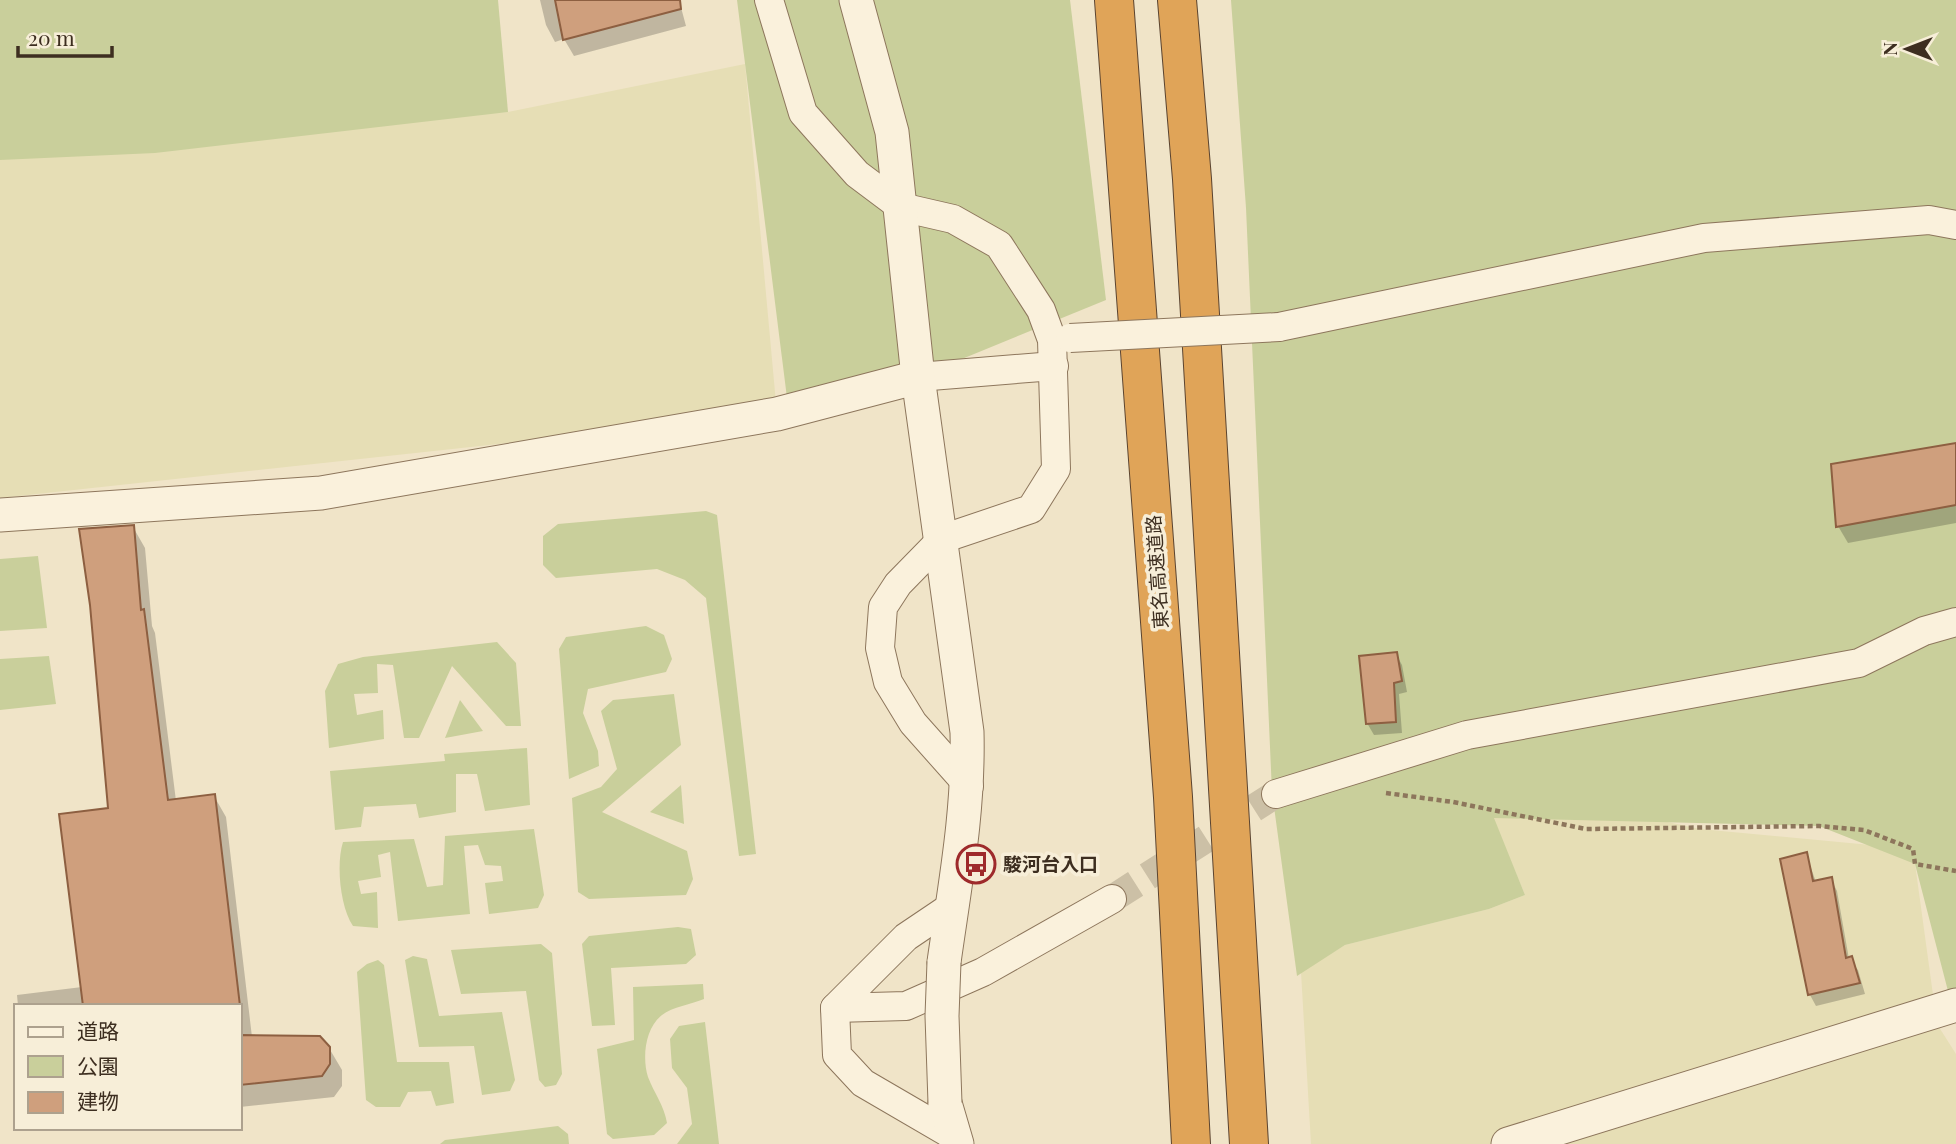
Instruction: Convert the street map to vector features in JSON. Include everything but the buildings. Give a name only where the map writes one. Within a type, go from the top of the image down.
[{"type":"highway","name":"東名高速道路","points":[[1114,0],[1172,783],[1191,1144]]},
{"type":"highway","points":[[1177,0],[1194,220],[1249,1144]]},
{"type":"street","points":[[769,0],[803,113],[857,174],[901,207],[953,219],[999,245],[1041,310],[1059,348],[1056,469],[1031,509],[942,539],[898,584],[883,607],[880,648],[888,682],[913,723],[969,786]]},
{"type":"street","points":[[856,0],[892,132],[918,377],[967,732],[969,786],[961,859],[944,961],[942,1029],[946,1104],[956,1140]]},
{"type":"street","points":[[0,515],[321,493],[777,414],[918,377],[1059,348],[1279,327],[1704,237],[1929,220],[1956,225]]},
{"type":"street","points":[[1276,794],[1466,735],[1859,663],[1924,631],[1956,622]]},
{"type":"street","points":[[835,1008],[906,1006],[983,972],[1112,899]]},
{"type":"street","points":[[952,906],[905,937],[835,1008],[837,1055],[863,1083],[956,1140]]},
{"type":"street","points":[[1508,1144],[1956,1004]]},
{"type":"path","points":[[1380,792],[1453,802],[1586,829],[1819,826],[1864,830],[1913,849],[1915,864],[1956,871]]},
{"type":"shaded area","points":[[745,64],[777,414],[0,498],[0,140],[508,112]]},
{"type":"shaded area","points":[[1489,808],[1621,812],[1700,829],[1913,849],[1937,1024],[1956,1054],[1956,1144],[1311,1144],[1301,972],[1345,945],[1489,909],[1525,895]]},
{"type":"green space","points":[[0,0],[498,0],[508,112],[155,153],[0,160]]},
{"type":"green space","points":[[737,0],[1070,0],[1106,300],[918,377],[788,406]]},
{"type":"green space","points":[[1231,0],[1956,0],[1956,989],[1948,991],[1915,864],[1819,826],[1494,818],[1525,895],[1489,909],[1345,945],[1297,976],[1272,792],[1246,208]]},
{"type":"green space","points":[[706,511],[717,515],[756,854],[739,856],[706,598],[685,580],[657,569],[556,578],[543,565],[543,536],[558,524]]},
{"type":"green space","points":[[38,556],[47,628],[0,631],[0,559]]},
{"type":"green space","points":[[646,626],[664,635],[672,659],[666,672],[588,689],[583,713],[598,751],[599,766],[569,779],[559,649],[566,637]]},
{"type":"green space","points":[[497,642],[516,663],[521,726],[506,726],[452,666],[419,738],[404,738],[393,665],[377,664],[378,693],[354,694],[357,715],[383,710],[384,739],[329,748],[325,691],[338,664],[363,657]]},
{"type":"green space","points":[[49,656],[56,704],[0,710],[0,659]]},
{"type":"green space","points":[[674,694],[681,745],[602,812],[687,851],[693,879],[686,895],[589,899],[578,892],[572,798],[601,787],[617,769],[601,711],[613,700]]},
{"type":"green space","points":[[460,700],[483,731],[445,738]]},
{"type":"green space","points":[[527,748],[530,805],[485,811],[477,774],[456,774],[456,812],[419,818],[416,804],[364,807],[361,827],[335,830],[330,771],[445,761],[444,754]]},
{"type":"green space","points":[[681,785],[684,824],[650,812]]},
{"type":"green space","points":[[534,829],[544,895],[538,908],[489,914],[485,883],[503,881],[501,866],[485,865],[478,845],[464,846],[470,914],[398,921],[390,852],[378,855],[381,877],[358,881],[361,894],[377,892],[378,928],[353,926],[345,908],[340,885],[343,842],[414,839],[427,887],[443,885],[445,836]]},
{"type":"green space","points":[[678,927],[691,929],[696,955],[686,964],[611,968],[615,1025],[592,1026],[582,944],[589,936]]},
{"type":"green space","points":[[541,944],[552,953],[562,1074],[556,1085],[545,1087],[539,1080],[526,991],[461,994],[451,950]]},
{"type":"green space","points":[[413,956],[427,959],[439,1016],[502,1012],[515,1080],[510,1091],[482,1095],[474,1046],[419,1047],[405,960]]},
{"type":"green space","points":[[378,960],[384,965],[397,1062],[449,1062],[454,1103],[436,1106],[431,1091],[408,1092],[400,1107],[376,1107],[366,1100],[357,972]]},
{"type":"green space","points":[[703,984],[704,999],[662,1015],[652,1028],[646,1044],[648,1077],[664,1110],[667,1123],[654,1135],[613,1139],[607,1134],[597,1049],[634,1040],[633,987]]},
{"type":"green space","points":[[705,1022],[719,1144],[677,1144],[692,1124],[687,1088],[672,1068],[670,1039],[679,1026]]},
{"type":"green space","points":[[558,1126],[568,1134],[569,1144],[440,1144],[445,1140]]},
{"type":"tunnel","points":[[1112,899],[1276,794]]},
{"type":"place","name":"駿河台入口","points":[[976,864]]}]
